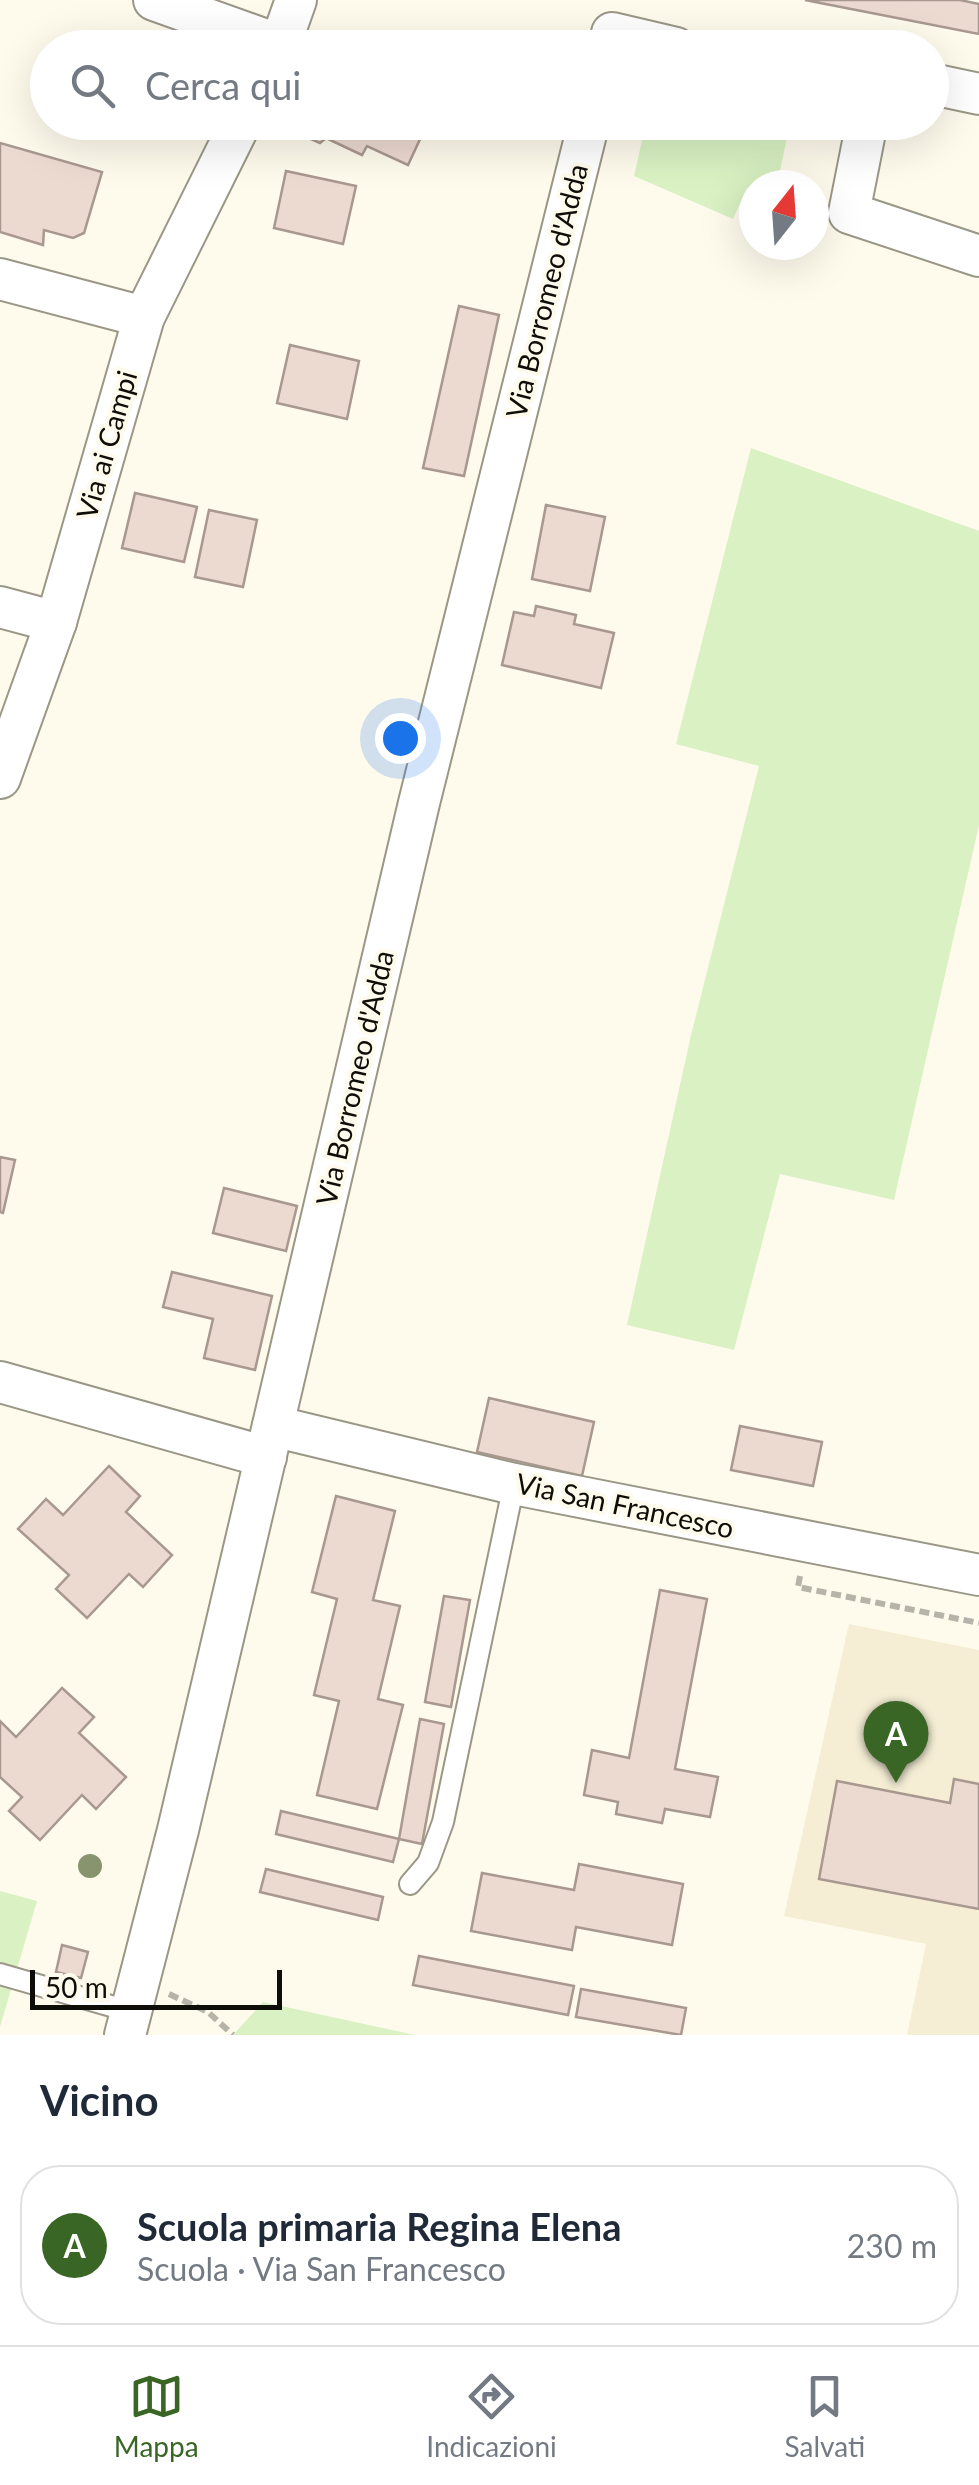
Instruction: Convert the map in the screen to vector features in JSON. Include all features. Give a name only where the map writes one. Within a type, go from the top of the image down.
[{"type":"street","points":[[154,0],[236,30]]},
{"type":"street","points":[[285,30],[296,0]]},
{"type":"street","points":[[949,88],[979,94]]},
{"type":"street","name":"Via ai Campi","points":[[0,778],[56,622],[144,317],[232,140]]},
{"type":"street","name":"Via Borromeo d'Adda","points":[[132,2010],[419,803],[585,140]]},
{"type":"street","points":[[864,140],[849,213],[979,256]]},
{"type":"street","points":[[0,279],[144,317]]},
{"type":"street","points":[[0,607],[56,622]]},
{"type":"street","name":"Via San Francesco","points":[[0,1382],[270,1441],[514,1484],[979,1575]]},
{"type":"lane","points":[[410,1884],[428,1863],[443,1822],[514,1484]]},
{"type":"lane","points":[[0,1974],[132,2010]]},
{"type":"path","points":[[132,2010],[208,2012],[233,2035]]},
{"type":"shaded area","points":[[849,1624],[979,1650],[979,2035],[907,2035],[926,1944],[784,1916]]},
{"type":"green space","points":[[642,140],[786,140],[780,170],[739,170],[739,206],[733,219],[634,176]]},
{"type":"green space","points":[[751,448],[979,531],[979,825],[894,1200],[780,1174],[734,1350],[627,1325],[691,1035],[759,766],[676,744]]},
{"type":"green space","points":[[0,1891],[37,1901],[0,2027]]},
{"type":"green space","points":[[263,2002],[415,2035],[233,2035]]},
{"type":"building","points":[[805,0],[960,0],[979,4],[979,34]]},
{"type":"building","points":[[330,140],[420,140],[408,165],[367,146],[362,155]]},
{"type":"building","points":[[0,143],[102,172],[84,233],[73,238],[44,230],[43,245],[0,232]]},
{"type":"building","points":[[286,171],[356,186],[343,244],[274,228]]},
{"type":"building","points":[[459,306],[499,315],[464,476],[423,468]]},
{"type":"building","points":[[290,345],[359,361],[347,419],[277,403]]},
{"type":"building","points":[[135,493],[197,507],[184,562],[122,548]]},
{"type":"building","points":[[546,505],[605,517],[590,591],[532,579]]},
{"type":"building","points":[[209,510],[257,520],[243,587],[195,577]]},
{"type":"building","points":[[536,606],[576,615],[574,624],[614,633],[601,688],[502,665],[514,612],[534,616]]},
{"type":"building","points":[[0,1157],[15,1160],[3,1213],[0,1212]]},
{"type":"building","points":[[224,1188],[297,1206],[286,1251],[213,1233]]},
{"type":"building","points":[[172,1272],[272,1296],[255,1370],[204,1358],[213,1319],[163,1307]]},
{"type":"building","points":[[489,1398],[594,1422],[582,1476],[477,1452]]},
{"type":"building","points":[[740,1426],[822,1442],[813,1486],[731,1470]]},
{"type":"building","points":[[109,1466],[140,1496],[126,1512],[172,1555],[143,1587],[129,1574],[87,1618],[56,1589],[69,1575],[18,1529],[46,1499],[63,1515]]},
{"type":"building","points":[[336,1496],[395,1511],[373,1600],[400,1606],[378,1699],[403,1705],[377,1809],[317,1795],[339,1701],[314,1695],[337,1599],[312,1592]]},
{"type":"building","points":[[660,1590],[707,1599],[675,1769],[718,1777],[710,1817],[665,1809],[662,1823],[616,1814],[618,1802],[584,1795],[592,1750],[629,1758]]},
{"type":"building","points":[[444,1596],[470,1600],[451,1707],[425,1702]]},
{"type":"building","points":[[62,1688],[94,1717],[79,1733],[126,1777],[96,1809],[82,1795],[40,1840],[9,1811],[22,1797],[0,1777],[0,1721],[16,1737]]},
{"type":"building","points":[[420,1719],[444,1724],[422,1844],[399,1839]]},
{"type":"building","points":[[954,1779],[979,1784],[979,1909],[819,1879],[837,1781],[950,1803]]},
{"type":"building","points":[[281,1811],[399,1839],[393,1862],[276,1834]]},
{"type":"building","points":[[579,1864],[683,1884],[672,1945],[576,1927],[572,1950],[471,1931],[482,1873],[574,1890]]},
{"type":"building","points":[[266,1869],[383,1897],[378,1920],[260,1892]]},
{"type":"building","points":[[62,1945],[88,1952],[81,1978],[56,1972]]},
{"type":"building","points":[[419,1956],[574,1986],[568,2015],[413,1985]]},
{"type":"building","points":[[581,1989],[686,2008],[681,2035],[576,2017]]},
{"type":"place","name":"Scuola primaria Regina Elena","points":[[896,1783]]}]
